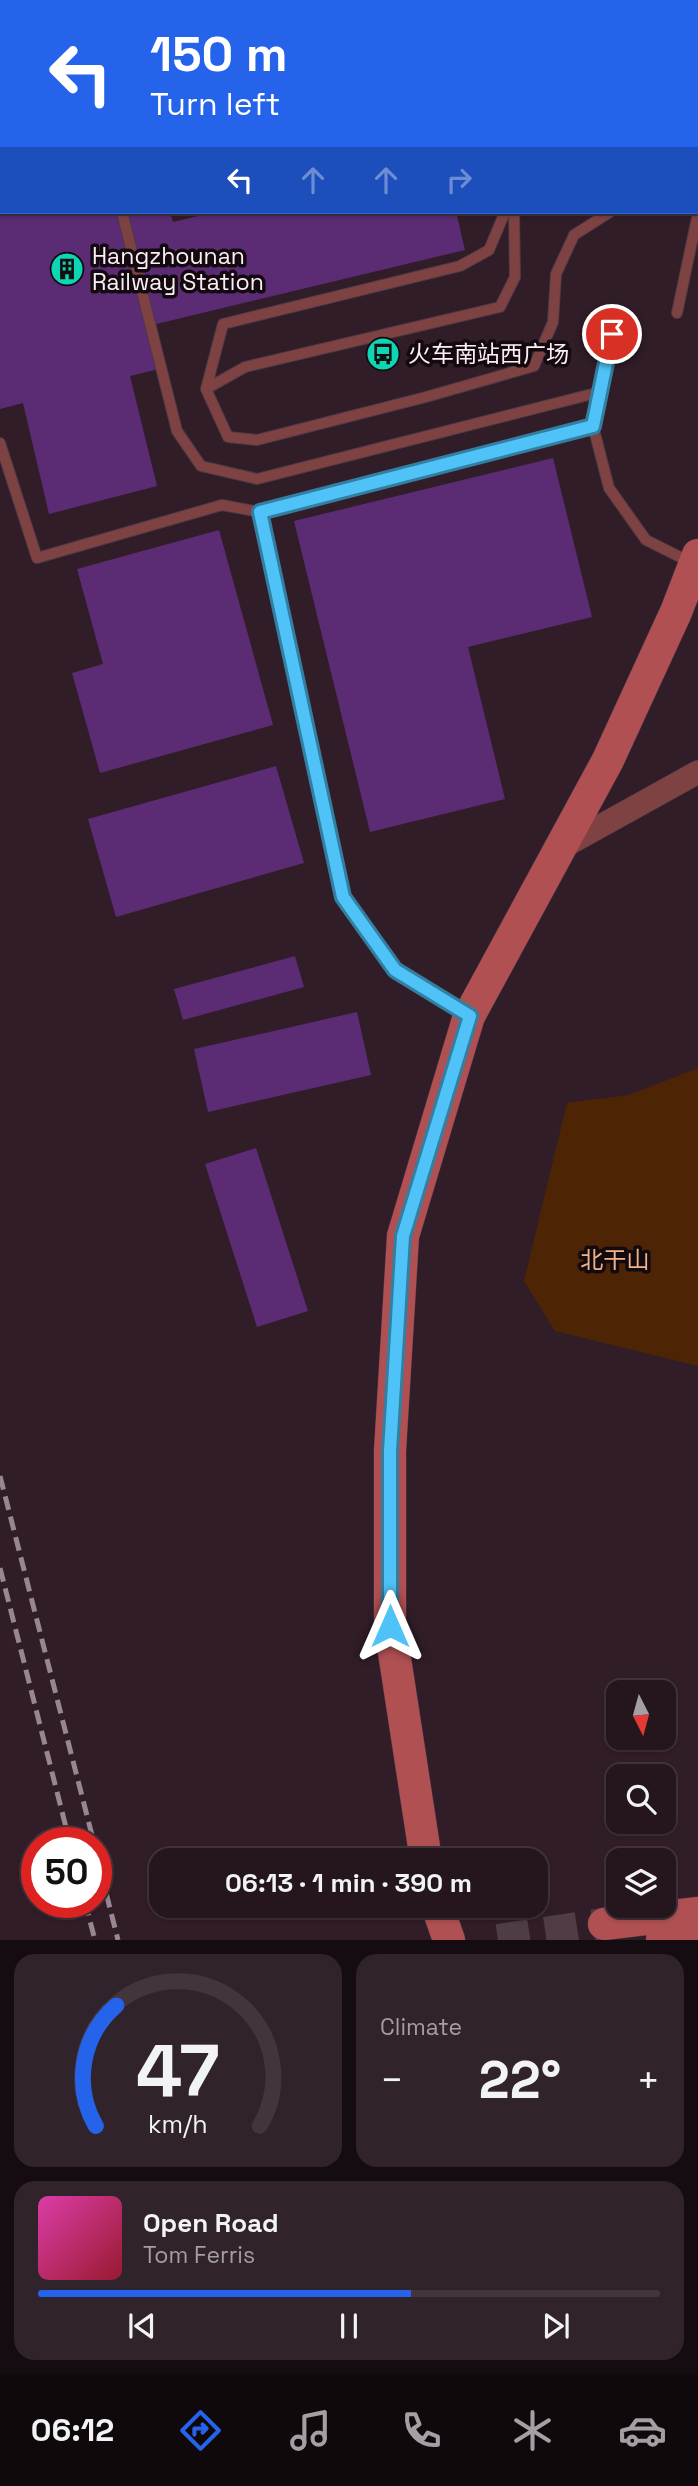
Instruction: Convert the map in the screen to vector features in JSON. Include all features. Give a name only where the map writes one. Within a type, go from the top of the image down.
[{"type":"main road","points":[[424,1848],[390,1626],[391,1437],[403,1236],[470,1016],[608,760],[676,612],[696,560]]},
{"type":"main road","points":[[604,1924],[698,1913]]},
{"type":"main road","points":[[441,1918],[449,1940]]},
{"type":"main road","points":[[662,1940],[698,1936]]},
{"type":"street","points":[[561,848],[698,772]]},
{"type":"lane","points":[[123,214],[177,431],[201,466],[257,479],[600,392]]},
{"type":"lane","points":[[504,214],[489,250],[460,267],[223,324],[206,389],[228,437],[257,440],[534,366],[553,322],[556,274],[574,235],[607,214]]},
{"type":"lane","points":[[206,389],[245,367],[500,307],[515,277],[513,214]]},
{"type":"lane","points":[[677,313],[698,214]]},
{"type":"lane","points":[[612,334],[593,426],[609,488],[646,540],[696,560]]},
{"type":"lane","points":[[0,443],[37,558],[222,505],[260,512],[593,426]]},
{"type":"lane","points":[[260,512],[343,897],[395,970],[470,1016]]},
{"type":"green space","name":"北干山","points":[[698,1068],[698,1366],[555,1331],[524,1281],[567,1103],[629,1095]]},
{"type":"building","name":"Hangzhounan Railway Station","points":[[0,214],[171,214],[173,222],[207,214],[456,214],[465,250],[148,326],[159,369],[130,376],[157,486],[49,514],[23,403],[0,409]]},
{"type":"building","points":[[553,458],[592,617],[468,647],[505,799],[370,832],[294,521]]},
{"type":"building","points":[[219,530],[273,725],[100,773],[72,673],[103,664],[77,569]]},
{"type":"building","points":[[276,766],[304,863],[116,917],[88,819]]},
{"type":"building","points":[[295,956],[304,987],[183,1020],[174,989]]},
{"type":"building","points":[[357,1012],[371,1075],[208,1112],[194,1049]]},
{"type":"building","points":[[256,1148],[308,1311],[257,1327],[205,1164]]},
{"type":"tunnel","points":[[498,1940],[604,1924]]},
{"type":"railway","points":[[0,1476],[90,1827]]},
{"type":"railway","points":[[0,1568],[66,1827]]},
{"type":"railway","points":[[112,1916],[118,1940]]},
{"type":"railway","points":[[89,1918],[95,1940]]},
{"type":"place","name":"Hangzhounan Railway Station","points":[[67,269]]},
{"type":"place","name":"火车南站西广场","points":[[383,354]]},
{"type":"route","points":[[390,1626],[390,1451],[403,1236],[470,1016],[395,970],[343,897],[260,512],[593,426],[612,334]]}]
